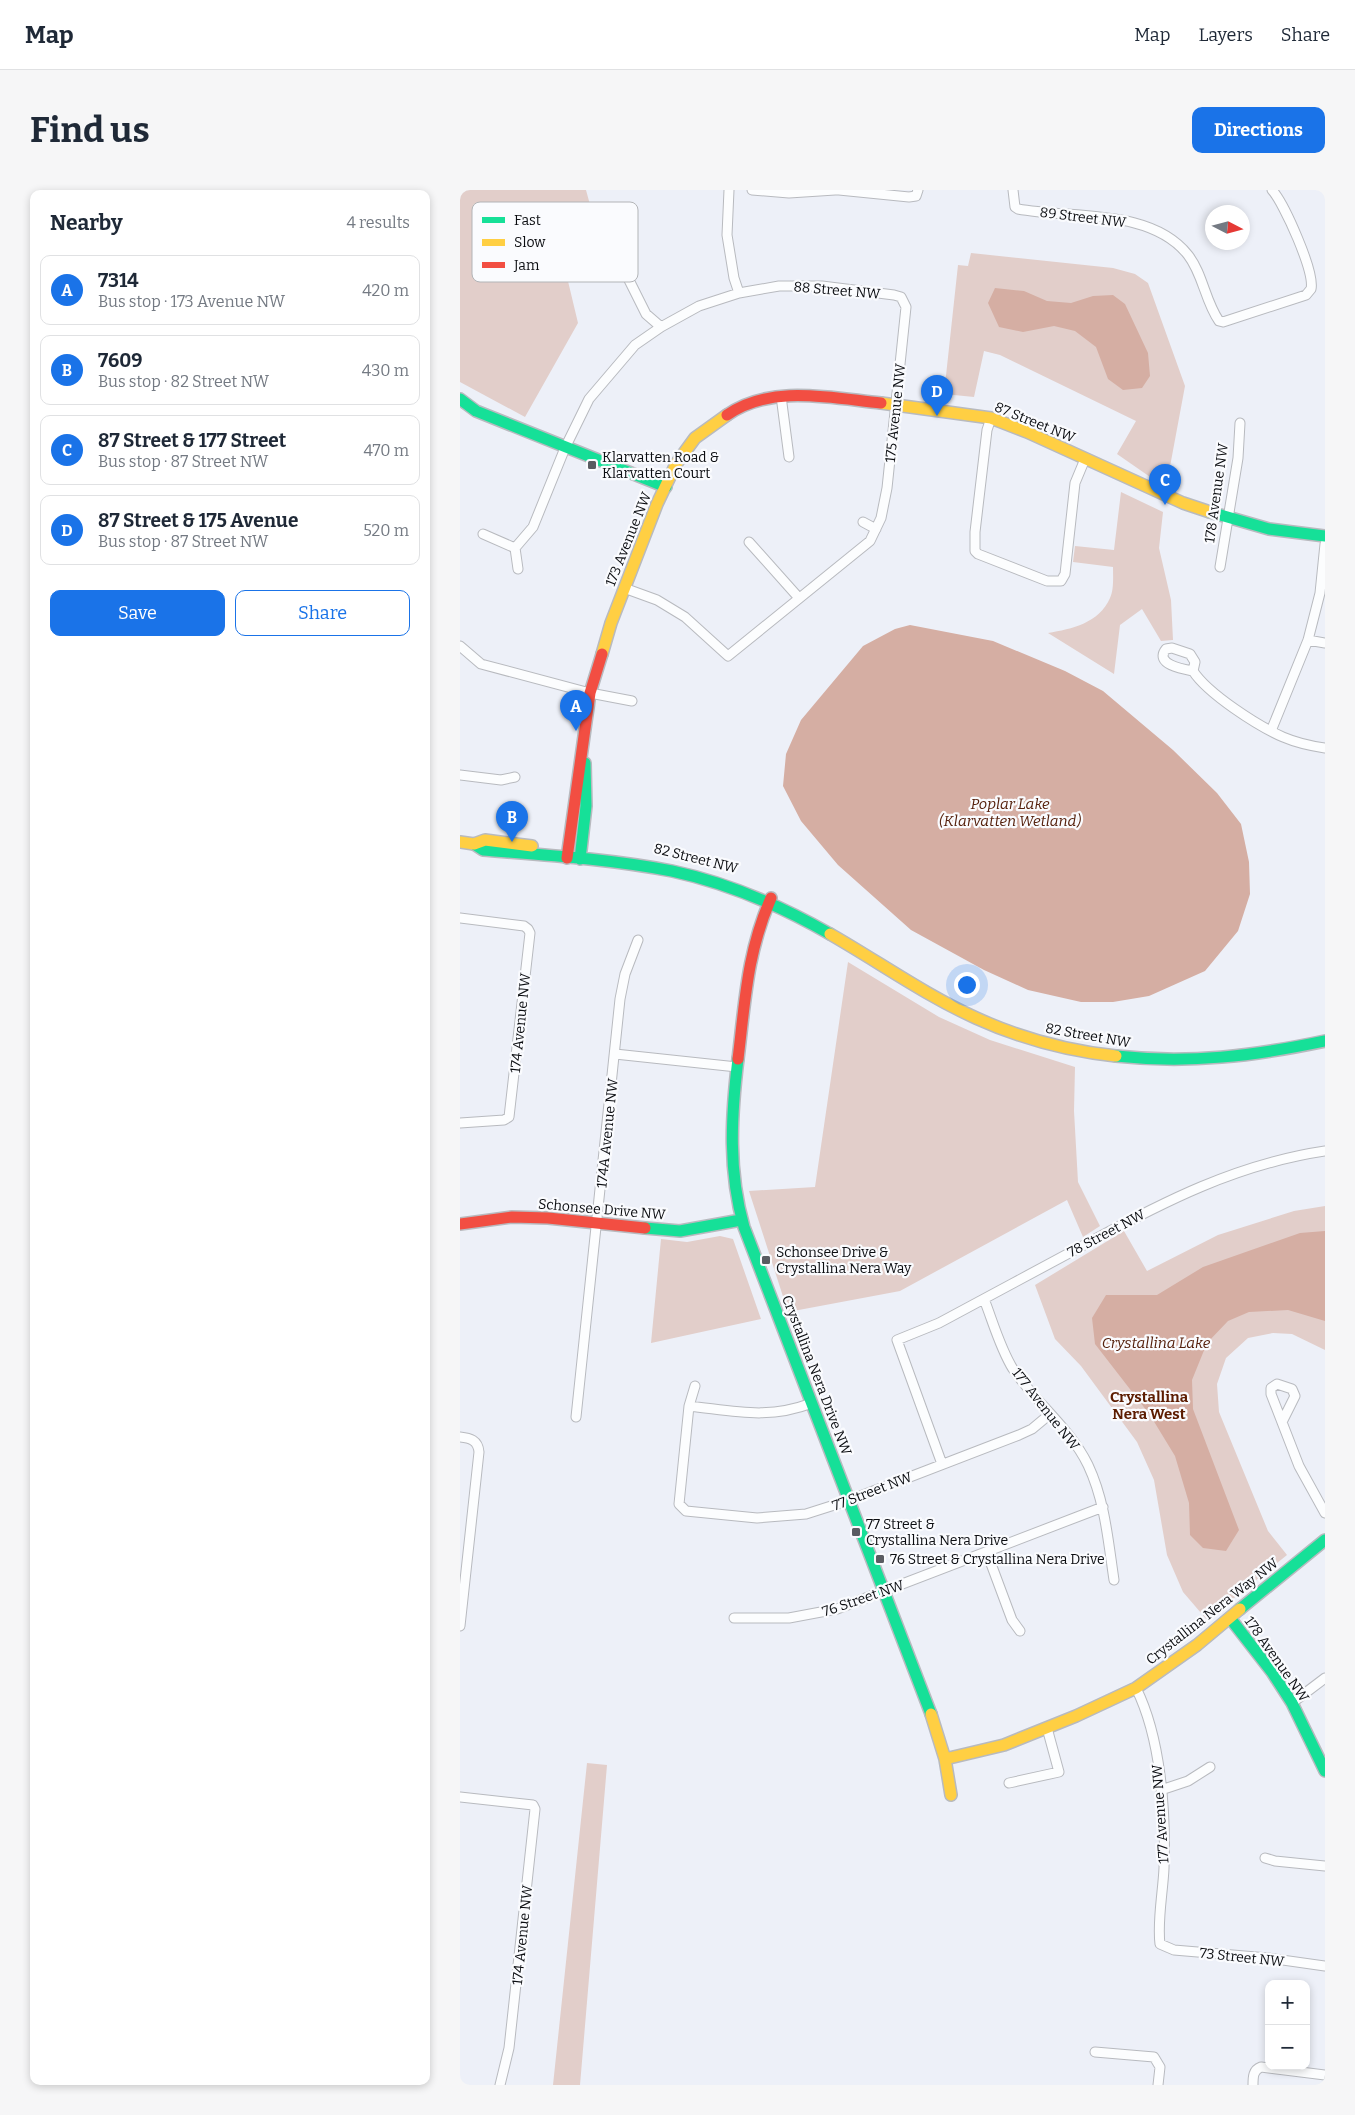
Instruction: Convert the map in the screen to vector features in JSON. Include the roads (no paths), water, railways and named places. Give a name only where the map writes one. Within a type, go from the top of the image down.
[{"type":"street","points":[[730,190],[727,235],[734,278],[739,292]]},
{"type":"street","points":[[752,190],[789,193],[836,190]]},
{"type":"street","points":[[840,190],[905,197],[917,193]]},
{"type":"street","name":"89 Street NW","points":[[1013,190],[1015,206],[1027,210],[1128,221],[1158,230],[1178,243],[1189,255],[1198,270],[1213,313],[1219,321],[1223,322],[1306,295],[1312,289],[1312,280],[1304,253],[1277,191]]},
{"type":"street","points":[[630,282],[646,314],[661,327]]},
{"type":"street","name":"88 Street NW","points":[[515,548],[533,526],[565,448],[589,399],[635,345],[661,327],[699,306],[739,292],[778,286],[822,286],[901,297]]},
{"type":"street","name":"175 Avenue NW","points":[[624,588],[657,600],[685,617],[728,656],[870,541],[881,518],[887,488],[906,307],[901,297]]},
{"type":"street","points":[[782,396],[789,457]]},
{"type":"street","name":"87 Street NW","points":[[782,396],[812,396],[896,404],[991,418],[1027,432],[1183,504],[1229,519],[1269,529],[1325,536]]},
{"type":"street","name":"173 Avenue NW","points":[[567,854],[590,693],[611,623],[657,504],[676,464],[695,438],[736,410],[770,397],[782,396]]},
{"type":"street","points":[[460,399],[476,411],[666,487]]},
{"type":"street","points":[[991,418],[987,430],[975,532],[975,551],[978,554],[1047,581],[1060,582],[1065,574],[1075,484],[1085,459]]},
{"type":"street","name":"178 Avenue NW","points":[[1220,567],[1238,458],[1240,423]]},
{"type":"street","points":[[863,522],[876,529]]},
{"type":"street","points":[[483,534],[515,548],[518,569]]},
{"type":"street","points":[[749,542],[799,598]]},
{"type":"street","points":[[1271,731],[1308,640],[1320,593],[1325,544]]},
{"type":"street","points":[[1308,640],[1325,643]]},
{"type":"street","points":[[460,646],[481,664],[590,693],[632,702]]},
{"type":"street","points":[[1193,671],[1197,678],[1228,703],[1271,731],[1297,742],[1325,748]]},
{"type":"street","name":"173 Avenue NW","points":[[581,856],[586,806],[584,730]]},
{"type":"street","points":[[460,774],[501,780],[515,777]]},
{"type":"street","name":"82 Street NW","points":[[460,842],[474,844],[485,840],[682,874],[770,901],[976,1018],[1031,1039],[1071,1049],[1114,1056],[1174,1060],[1236,1057],[1325,1041]]},
{"type":"street","name":"Crystallina Nera Drive NW","points":[[770,901],[750,952],[730,1143],[733,1182],[741,1220],[925,1697],[945,1759],[951,1795]]},
{"type":"street","name":"174 Avenue NW","points":[[460,918],[524,926],[528,929],[530,939],[509,1117],[504,1120],[460,1123]]},
{"type":"street","name":"174A Avenue NW","points":[[576,1417],[623,981],[638,940]]},
{"type":"street","name":"82 Street NW","points":[[1299,1046],[1325,1036]]},
{"type":"street","points":[[615,1054],[737,1067]]},
{"type":"street","name":"78 Street NW","points":[[942,1464],[897,1340],[938,1323],[1142,1214],[1203,1185],[1254,1167],[1325,1151]]},
{"type":"street","name":"Schonsee Drive NW","points":[[460,1224],[512,1217],[548,1218],[680,1231],[741,1220]]},
{"type":"street","name":"177 Avenue NW","points":[[984,1299],[1010,1363],[1080,1451],[1095,1481],[1103,1507],[1114,1580]]},
{"type":"street","points":[[695,1386],[689,1406],[763,1414],[783,1412],[812,1402]]},
{"type":"street","name":"77 Street NW","points":[[689,1406],[679,1500],[682,1508],[692,1512],[768,1518],[806,1514],[850,1500],[1019,1435],[1032,1429],[1050,1414]]},
{"type":"street","points":[[1282,1422],[1304,1478],[1325,1513]]},
{"type":"street","points":[[460,1437],[474,1440],[479,1446],[460,1626]]},
{"type":"street","name":"76 Street NW","points":[[734,1618],[775,1619],[807,1616],[837,1609],[1103,1507]]},
{"type":"street","name":"Crystallina Nera Way NW","points":[[945,1759],[1004,1745],[1119,1698],[1169,1666],[1325,1540]]},
{"type":"street","points":[[986,1553],[1012,1620],[1020,1631]]},
{"type":"street","name":"178 Avenue NW","points":[[1230,1618],[1272,1672],[1292,1703],[1325,1771]]},
{"type":"street","points":[[1292,1703],[1325,1678]]},
{"type":"street","name":"177 Avenue NW","points":[[1136,1688],[1149,1721],[1160,1790],[1164,1867],[1160,1944]]},
{"type":"street","points":[[1009,1783],[1059,1772],[1047,1728]]},
{"type":"street","points":[[1160,1790],[1188,1782],[1210,1767]]},
{"type":"street","name":"174 Avenue NW","points":[[460,1796],[533,1805],[535,1809],[510,2048],[500,2085]]},
{"type":"street","points":[[1265,1858],[1275,1861],[1325,1866]]},
{"type":"street","name":"73 Street NW","points":[[1160,1944],[1173,1950],[1268,1958],[1325,1966]]},
{"type":"street","points":[[1095,2052],[1149,2056],[1157,2060],[1160,2067],[1158,2085]]},
{"type":"street","points":[[1252,2085],[1254,2073],[1261,2067],[1325,2075]]},
{"type":"water","points":[[995,288],[1024,291],[1047,301],[1071,303],[1093,296],[1113,295],[1125,304],[1148,353],[1150,376],[1142,388],[1123,390],[1108,379],[1096,347],[1075,331],[1054,326],[1023,332],[999,327],[988,303]]},
{"type":"water","name":"Poplar Lake (Klarvatten Wetland)","points":[[910,625],[993,641],[1065,671],[1103,691],[1173,750],[1217,793],[1241,824],[1249,862],[1250,894],[1238,931],[1205,971],[1149,996],[1113,1002],[1081,1002],[1028,990],[984,970],[911,930],[838,865],[801,821],[783,786],[786,754],[801,720],[863,646],[895,629]]},
{"type":"water","name":"Crystallina Lake","points":[[1325,1231],[1325,1321],[1288,1310],[1249,1312],[1228,1321],[1207,1343],[1192,1380],[1193,1409],[1239,1530],[1226,1551],[1203,1548],[1190,1535],[1189,1503],[1175,1456],[1150,1415],[1095,1344],[1092,1318],[1106,1295],[1157,1295],[1203,1267],[1300,1233]]},
{"type":"place","name":"87 Street & 175 Avenue","points":[[937,416]]},
{"type":"place","name":"Klarvatten Road & Klarvatten Court","points":[[592,465]]},
{"type":"place","name":"87 Street & 177 Street","points":[[1165,505]]},
{"type":"place","name":"7314","points":[[576,731]]},
{"type":"place","name":"7609","points":[[512,842]]},
{"type":"place","name":"Schonsee Drive & Crystallina Nera Way","points":[[766,1260]]},
{"type":"place","name":"77 Street & Crystallina Nera Drive","points":[[856,1532]]},
{"type":"place","name":"76 Street & Crystallina Nera Drive","points":[[880,1559]]},
{"type":"district","name":"Crystallina Nera West","points":[[1149,1406]]}]
